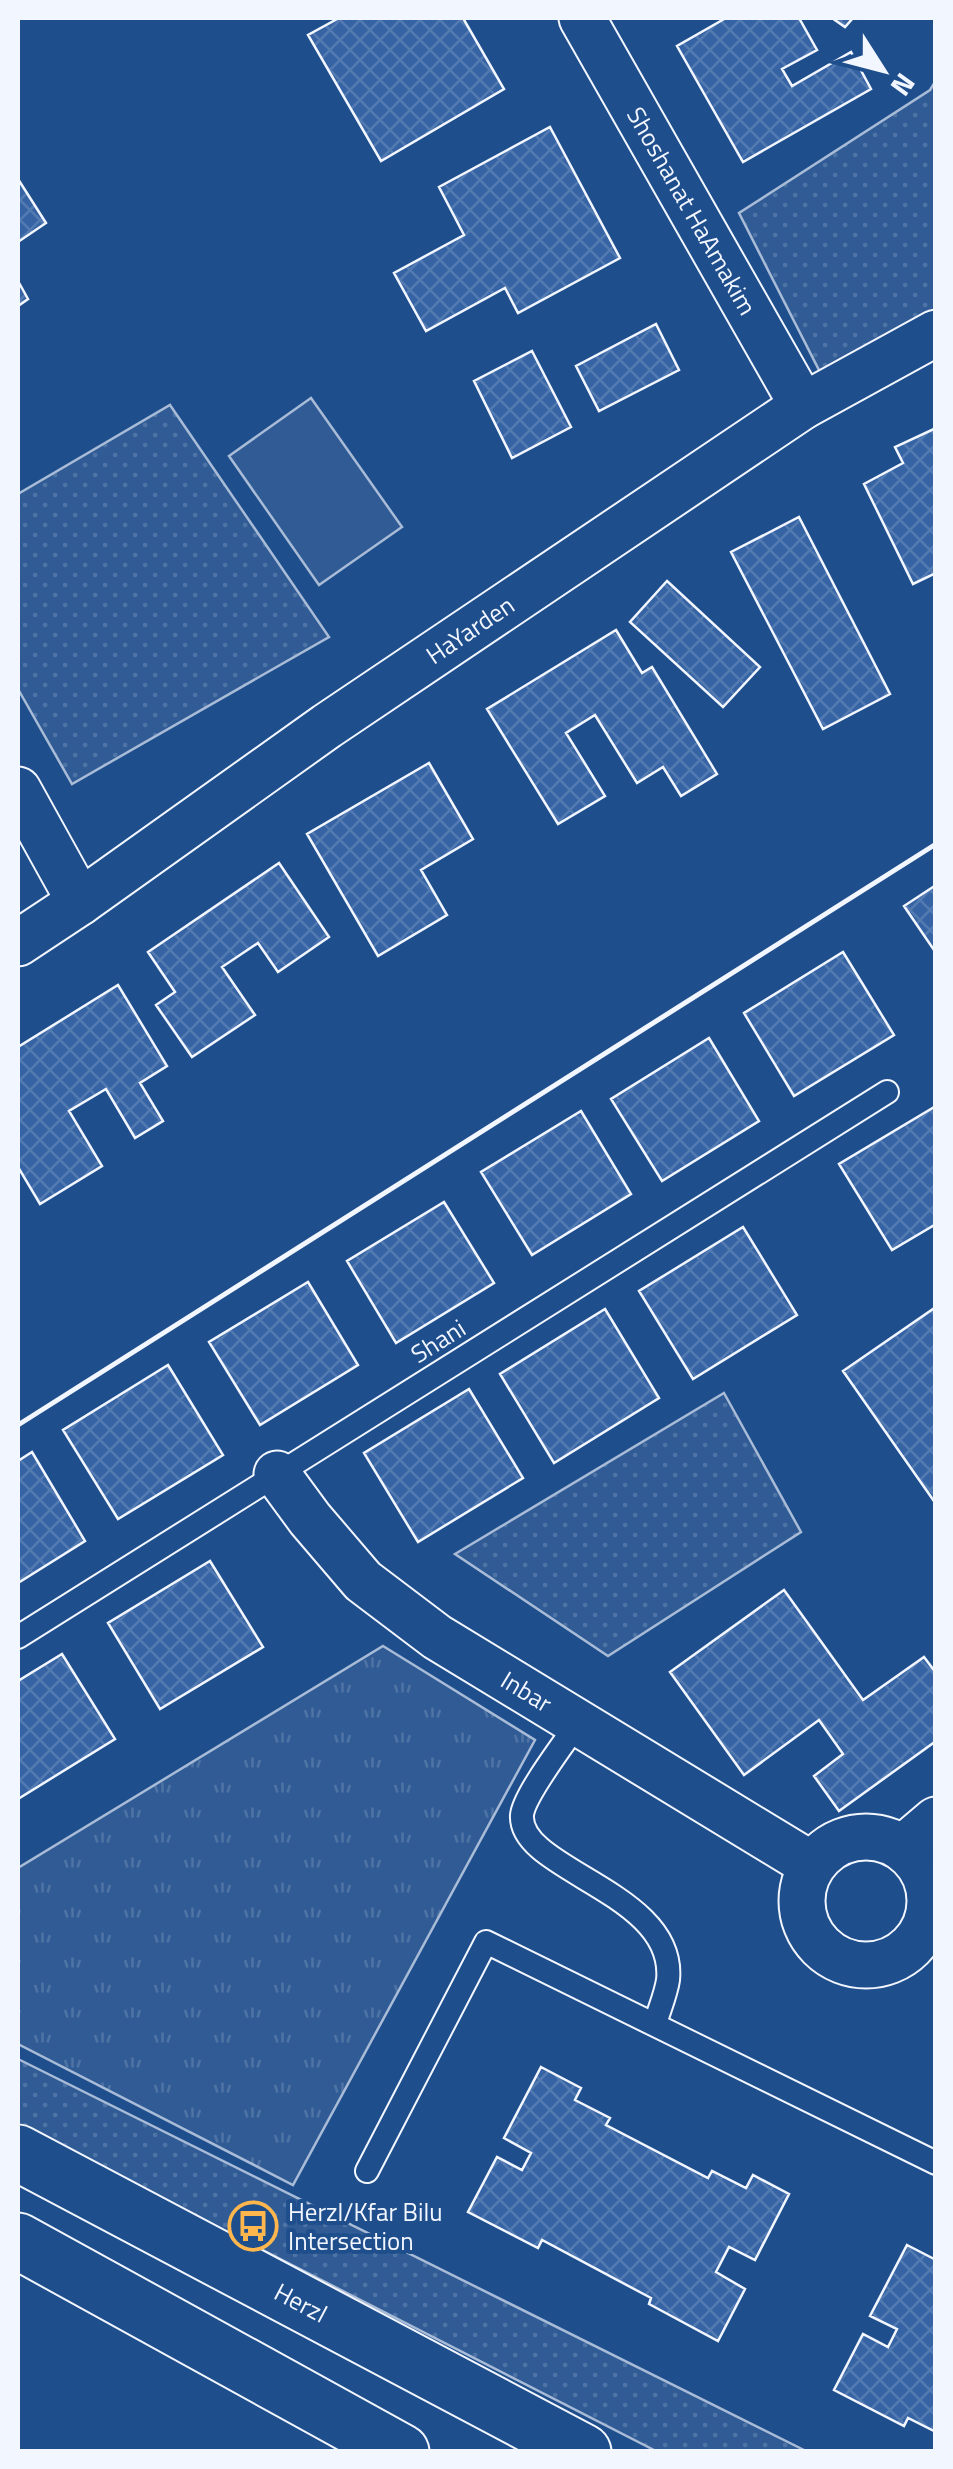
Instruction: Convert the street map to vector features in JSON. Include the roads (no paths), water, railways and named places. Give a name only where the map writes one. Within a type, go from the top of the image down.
[{"type":"main road","name":"Herzl","points":[[18,2154],[583,2452]]},
{"type":"main road","points":[[18,2241],[401,2452]]},
{"type":"street","name":"Shoshanat HaAmakim","points":[[582,18],[803,406]]},
{"type":"street","name":"HaYarden","points":[[18,944],[327,726],[803,406],[936,333]]},
{"type":"street","points":[[18,790],[80,902]]},
{"type":"street","name":"Inbar","points":[[277,1474],[310,1520],[363,1581],[438,1637],[812,1865]]},
{"type":"street","points":[[919,1834],[918,1863],[927,1882],[930,1903],[926,1950],[880,1965],[858,1966],[838,1960],[820,1947],[807,1930],[802,1914],[801,1897],[812,1865],[844,1840],[865,1836],[884,1840],[919,1834]]},
{"type":"lane","name":"Shani","points":[[18,1637],[888,1092]]},
{"type":"lane","points":[[578,1722],[522,1810],[522,1824],[526,1835],[540,1849],[627,1904],[656,1934],[668,1978],[656,2024]]},
{"type":"lane","points":[[366,2172],[486,1942],[936,2162]]},
{"type":"place","name":"Herzl/Kfar Bilu Intersection","points":[[253,2226]]}]
